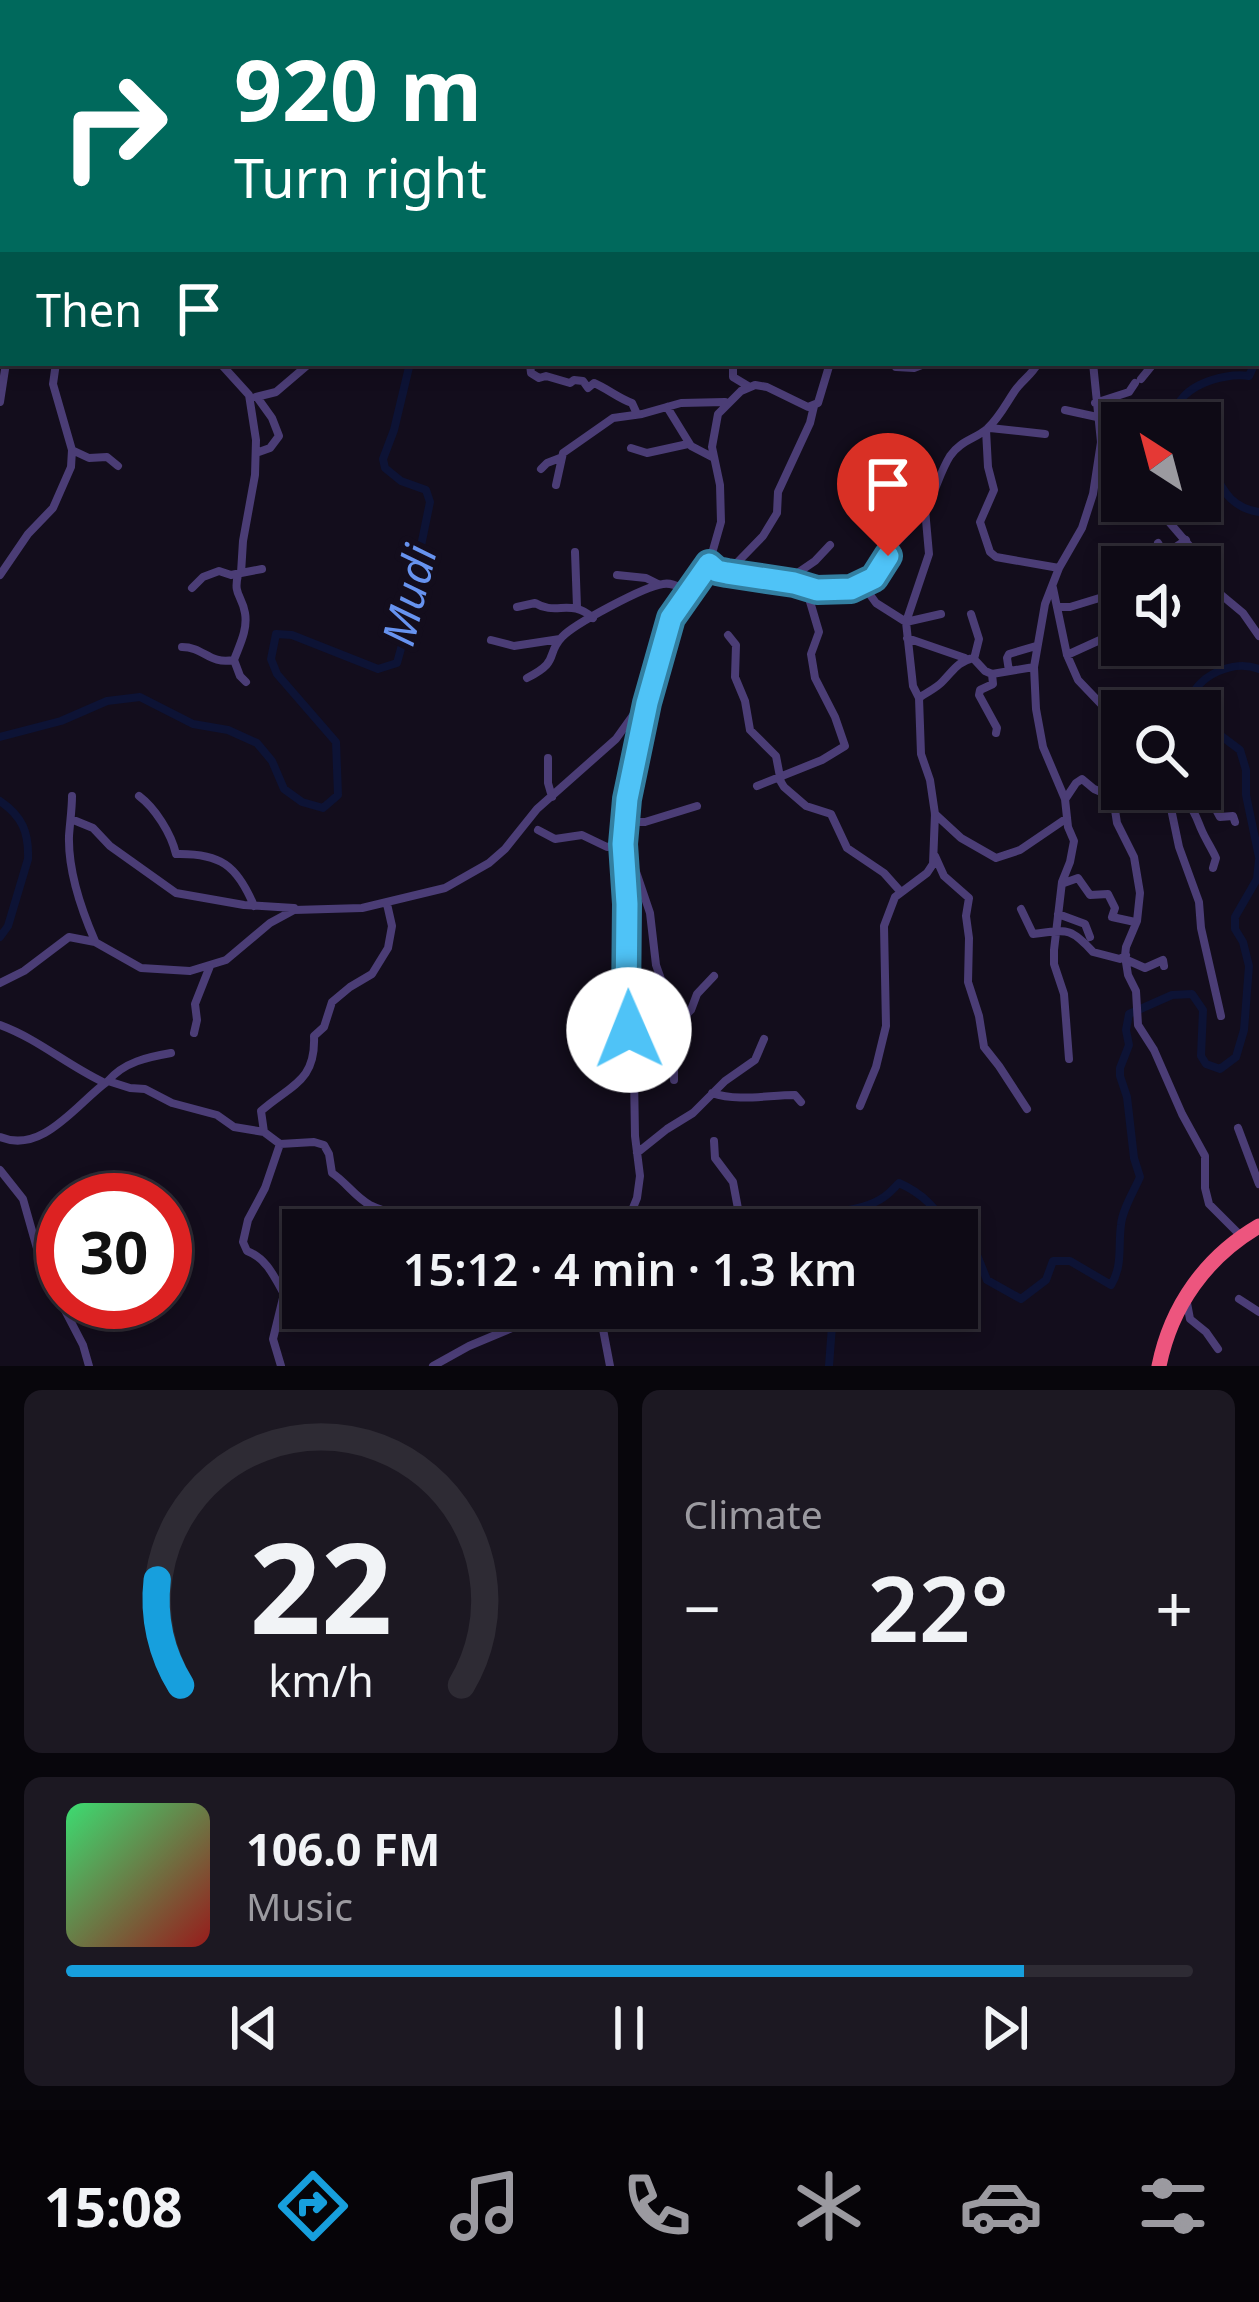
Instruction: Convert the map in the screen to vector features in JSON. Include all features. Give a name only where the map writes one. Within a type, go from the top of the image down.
[{"type":"highway","points":[[1159,1366],[1173,1321],[1204,1270],[1253,1233]]},
{"type":"street","points":[[0,402],[6,366]]},
{"type":"street","points":[[0,575],[53,508],[71,467],[72,451],[54,389],[56,366]]},
{"type":"street","points":[[223,366],[272,418],[279,436],[274,446],[256,453]]},
{"type":"street","points":[[253,396],[276,392],[306,366]]},
{"type":"street","points":[[530,366],[531,374],[538,378],[583,381],[589,388],[593,383],[610,390],[632,403],[637,414]]},
{"type":"street","points":[[733,366],[733,377],[749,386],[767,387],[808,407],[818,403],[829,366]]},
{"type":"street","points":[[896,367],[919,366]]},
{"type":"street","points":[[709,564],[717,571],[806,588],[828,591],[862,585],[880,572],[895,544],[909,533],[952,453],[987,429],[1036,366]]},
{"type":"street","points":[[1069,1060],[1064,994],[1054,959],[1062,883],[1073,841],[1065,799],[1043,747],[1034,667],[1040,619],[1094,494],[1101,442],[1093,366]]},
{"type":"street","points":[[1095,403],[1129,392],[1151,366]]},
{"type":"street","points":[[687,1014],[656,965],[650,913],[623,844],[623,822],[647,703],[671,618],[709,564],[722,512],[714,458],[716,421],[727,403],[749,386]]},
{"type":"street","points":[[246,682],[234,660],[246,630],[245,611],[236,592],[256,453],[253,396]]},
{"type":"street","points":[[541,469],[613,418],[681,403],[727,403]]},
{"type":"street","points":[[727,573],[765,534],[777,513],[783,476],[814,406]]},
{"type":"street","points":[[667,407],[690,444],[714,458]]},
{"type":"street","points":[[1065,410],[1096,417]]},
{"type":"street","points":[[987,429],[1045,434]]},
{"type":"street","points":[[987,429],[994,490],[980,523],[990,552],[1059,568]]},
{"type":"street","points":[[632,448],[646,453],[690,444]]},
{"type":"street","points":[[72,451],[89,458],[107,457],[118,466]]},
{"type":"street","points":[[556,484],[560,458]]},
{"type":"street","points":[[860,1106],[886,1026],[884,926],[895,896],[927,873],[934,855],[935,814],[921,754],[920,698],[913,686],[906,622],[929,554],[925,509]]},
{"type":"street","points":[[1170,522],[1189,546]]},
{"type":"street","points":[[1177,546],[1186,540]]},
{"type":"street","points":[[794,583],[796,574],[830,545]]},
{"type":"street","points":[[575,552],[577,607]]},
{"type":"street","points":[[192,588],[219,571],[239,574],[262,569]]},
{"type":"street","points":[[617,575],[689,591]]},
{"type":"street","points":[[490,640],[514,646],[560,639],[660,584]]},
{"type":"street","points":[[862,585],[878,605],[906,622],[941,614]]},
{"type":"street","points":[[1052,586],[1067,656],[1084,688],[1101,705]]},
{"type":"street","points":[[757,786],[845,746],[836,717],[814,678],[811,654],[819,632],[806,588]]},
{"type":"street","points":[[1221,595],[1243,613],[1259,636]]},
{"type":"street","points":[[1058,607],[1101,598]]},
{"type":"street","points":[[518,607],[535,603],[547,609],[577,607],[593,617]]},
{"type":"street","points":[[920,698],[970,659],[979,639],[971,614]]},
{"type":"street","points":[[728,635],[736,645],[736,676],[749,728],[776,756],[784,787],[806,806],[831,814],[847,848],[884,873],[900,891]]},
{"type":"street","points":[[908,638],[970,659],[992,674],[1034,667]]},
{"type":"street","points":[[527,678],[548,665],[560,639]]},
{"type":"street","points":[[1063,640],[1079,649]]},
{"type":"street","points":[[1067,656],[1101,640]]},
{"type":"street","points":[[182,646],[196,648],[218,662],[234,660]]},
{"type":"street","points":[[1009,671],[1009,654],[1037,646]]},
{"type":"street","points":[[992,674],[993,684],[979,695],[996,733]]},
{"type":"street","points":[[71,819],[93,828],[173,892],[254,906],[362,908],[388,904],[445,888],[490,863],[536,809],[616,739],[647,703]]},
{"type":"street","points":[[548,758],[552,796]]},
{"type":"street","points":[[1065,799],[1082,779],[1113,797],[1117,823],[1134,857],[1140,893],[1126,947],[1140,1028],[1204,1156],[1208,1204],[1253,1233]]},
{"type":"street","points":[[73,796],[71,862],[95,942]]},
{"type":"street","points":[[139,796],[153,806],[176,854],[199,854],[224,862],[242,880],[254,906]]},
{"type":"street","points":[[623,822],[645,822],[697,806]]},
{"type":"street","points":[[1172,810],[1198,902],[1221,1016]]},
{"type":"street","points":[[1195,810],[1216,858],[1213,868]]},
{"type":"street","points":[[1216,810],[1220,817],[1233,816],[1234,822]]},
{"type":"street","points":[[935,814],[961,838],[996,858],[1020,850],[1066,818]]},
{"type":"street","points":[[538,830],[559,840],[582,835],[607,847],[623,844]]},
{"type":"street","points":[[934,855],[944,876],[969,898],[968,982],[983,1047],[1027,1108]]},
{"type":"street","points":[[627,857],[626,1006],[639,1187],[631,1209]]},
{"type":"street","points":[[1062,883],[1078,878],[1090,896],[1108,894],[1115,908],[1112,917],[1136,922]]},
{"type":"street","points":[[264,1132],[262,1110],[304,1080],[314,1036],[324,1027],[332,1003],[372,974],[388,947],[392,926],[388,904]]},
{"type":"street","points":[[0,983],[34,964],[63,939],[78,937],[146,970],[190,971],[226,960],[270,923],[303,908]]},
{"type":"street","points":[[1021,909],[1033,934],[1058,928],[1093,952],[1126,957],[1145,968],[1163,959],[1164,966]]},
{"type":"street","points":[[1058,914],[1085,924],[1090,937]]},
{"type":"street","points":[[194,1033],[195,1004],[210,966]]},
{"type":"street","points":[[674,1080],[674,1047],[697,994],[714,976]]},
{"type":"street","points":[[0,1025],[106,1082],[145,1089],[172,1103],[217,1115],[234,1127],[264,1132],[280,1144],[324,1145],[330,1170],[370,1205],[381,1209]]},
{"type":"street","points":[[638,1153],[755,1060],[764,1039]]},
{"type":"street","points":[[0,1137],[21,1141],[55,1127],[125,1066],[171,1054]]},
{"type":"street","points":[[712,1093],[730,1099],[795,1095],[801,1102]]},
{"type":"street","points":[[1238,1128],[1259,1184]]},
{"type":"street","points":[[714,1142],[715,1158],[733,1183],[738,1209]]},
{"type":"street","points":[[280,1144],[243,1243],[265,1262],[284,1294],[273,1336],[281,1366]]},
{"type":"street","points":[[0,1170],[23,1199],[42,1266],[89,1366]]},
{"type":"street","points":[[1184,1299],[1190,1319],[1218,1349]]},
{"type":"street","points":[[1239,1299],[1259,1312]]},
{"type":"street","points":[[433,1366],[510,1329]]},
{"type":"street","points":[[604,1329],[610,1366]]},
{"type":"waterway","name":"Mudi","points":[[0,737],[61,721],[107,701],[140,697],[193,724],[228,730],[257,743],[272,761],[284,789],[302,802],[323,808],[338,795],[336,742],[277,674],[271,659],[276,634],[292,635],[378,669],[397,663],[414,601],[430,502],[426,490],[401,481],[385,468],[383,459],[409,366]]},
{"type":"waterway","points":[[1180,402],[1212,380],[1249,376],[1254,366]]},
{"type":"waterway","points":[[1221,485],[1231,499],[1259,512]]},
{"type":"waterway","points":[[1195,690],[1208,677],[1228,668],[1259,669]]},
{"type":"waterway","points":[[1221,736],[1240,750],[1259,857]]},
{"type":"waterway","name":"Mudi","points":[[0,801],[23,826],[28,859],[8,926],[0,937]]},
{"type":"waterway","points":[[978,1258],[987,1280],[1021,1299],[1046,1280],[1053,1261],[1070,1261],[1111,1285],[1119,1263],[1122,1219],[1140,1177],[1120,1076],[1129,1045],[1129,1014],[1172,995],[1192,994],[1203,1010],[1201,1056],[1206,1064],[1220,1069],[1236,1057],[1244,1030],[1249,966],[1235,917],[1257,879],[1259,860]]},
{"type":"waterway","points":[[853,1209],[873,1203],[899,1183],[934,1209]]},
{"type":"waterway","points":[[829,1366],[832,1329]]},
{"type":"route","points":[[629,1030],[623,822],[647,703],[675,612],[709,564],[717,571],[828,591],[870,581],[888,556]]}]
